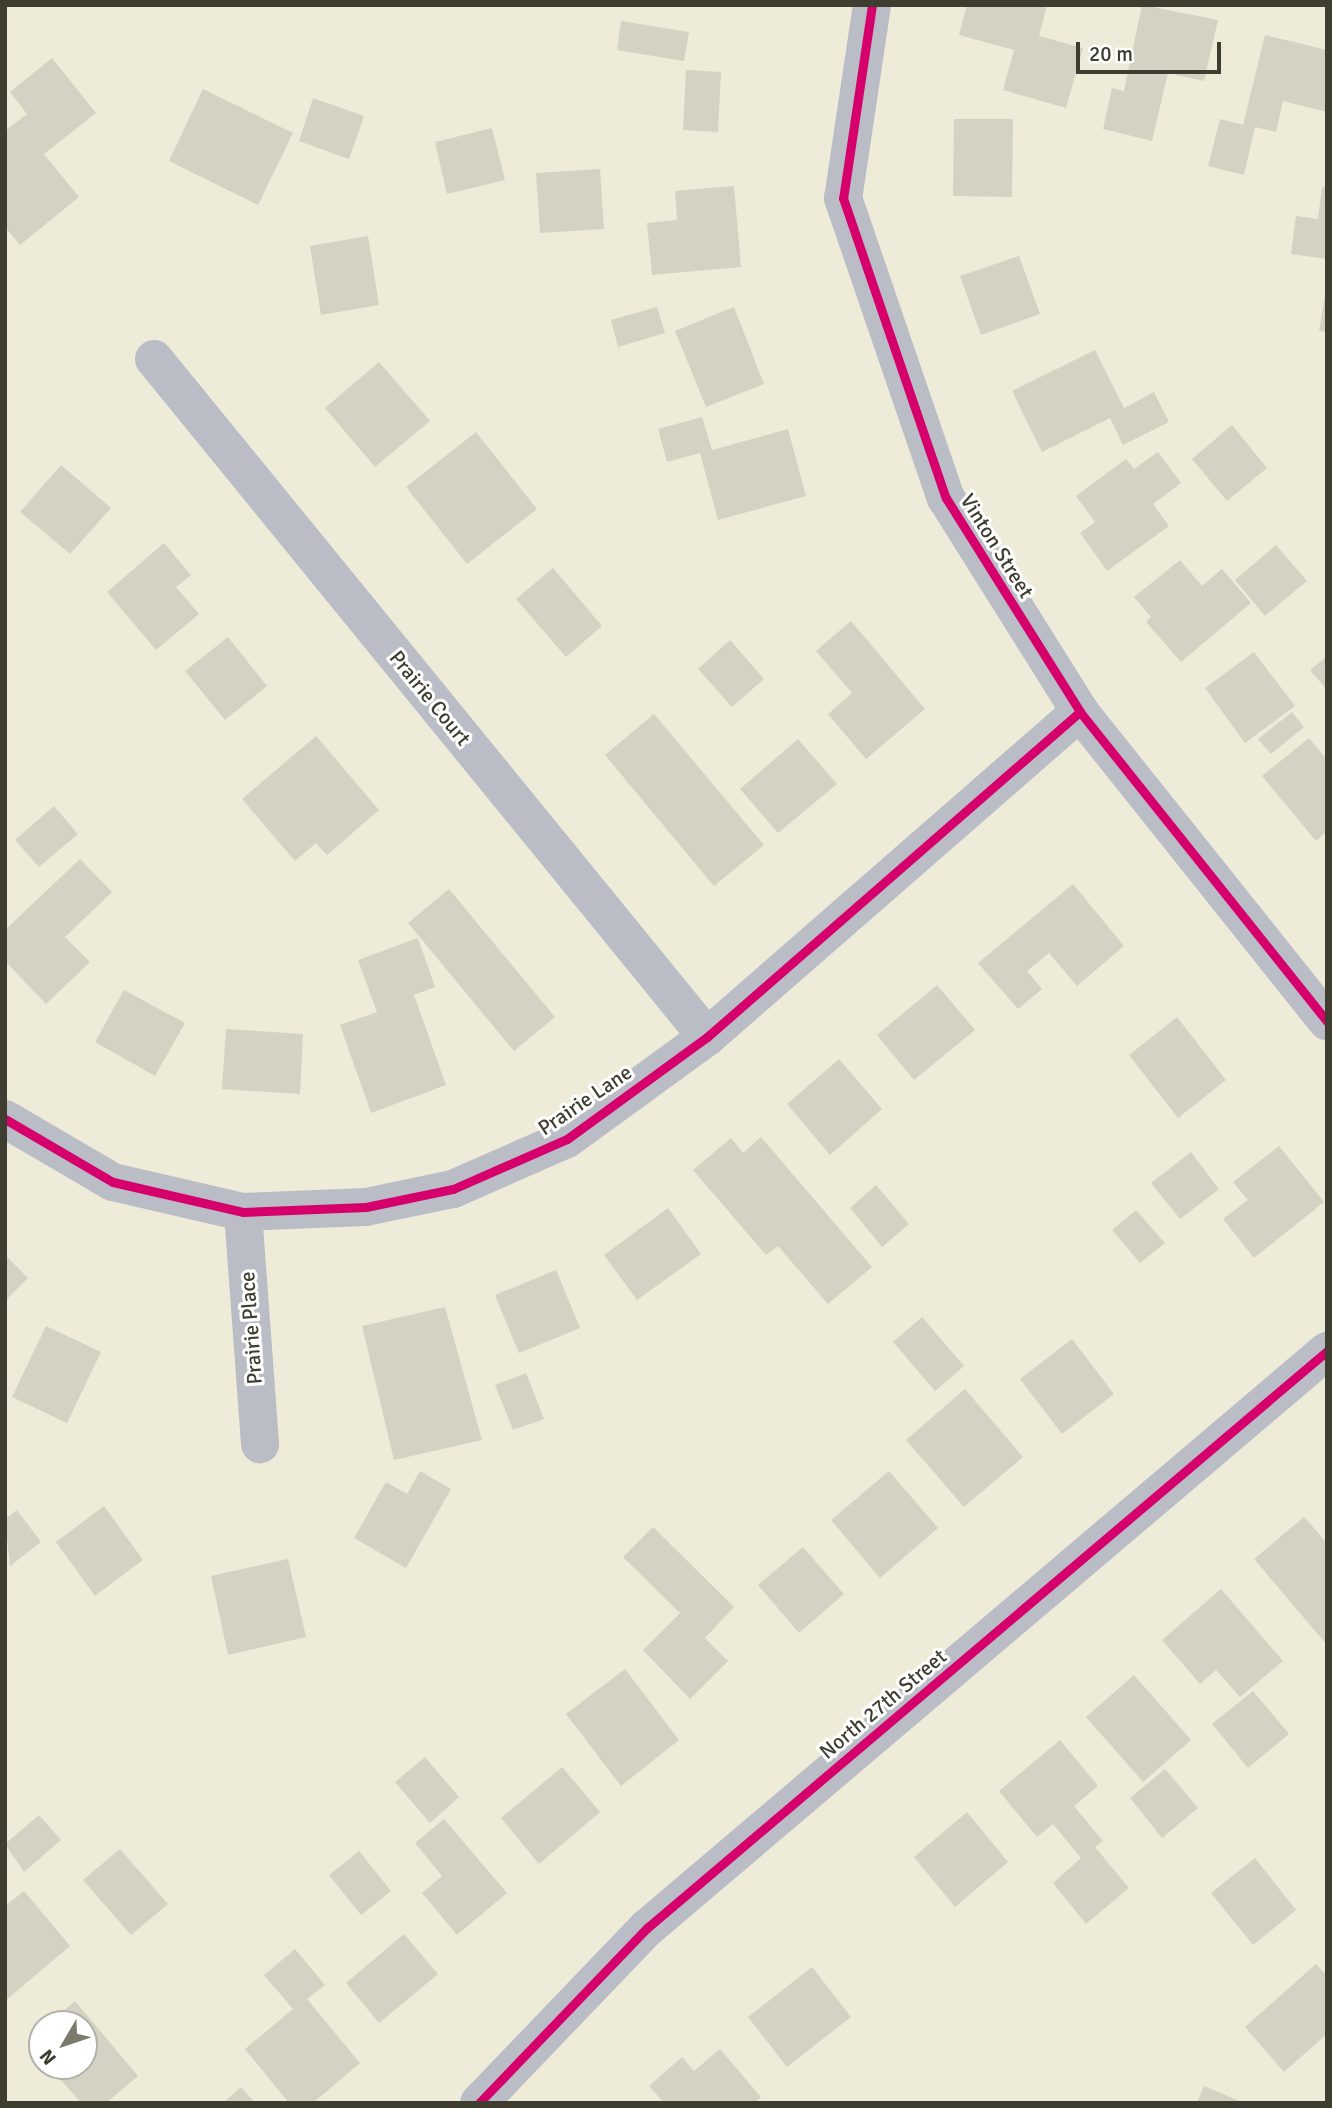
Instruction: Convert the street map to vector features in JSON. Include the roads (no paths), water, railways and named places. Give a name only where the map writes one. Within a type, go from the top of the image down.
[{"type":"street","name":"Vinton Street","points":[[872,5],[842,198],[946,498],[1080,712],[1327,1021]]},
{"type":"street","name":"Prairie Court","points":[[154,359],[707,1037]]},
{"type":"street","name":"Prairie Lane","points":[[5,1119],[113,1182],[243,1212],[366,1207],[453,1189],[567,1139],[707,1037],[1080,712]]},
{"type":"street","name":"Prairie Place","points":[[243,1212],[260,1444]]},
{"type":"street","name":"North 27th Street","points":[[479,2103],[647,1928],[1327,1350]]}]
